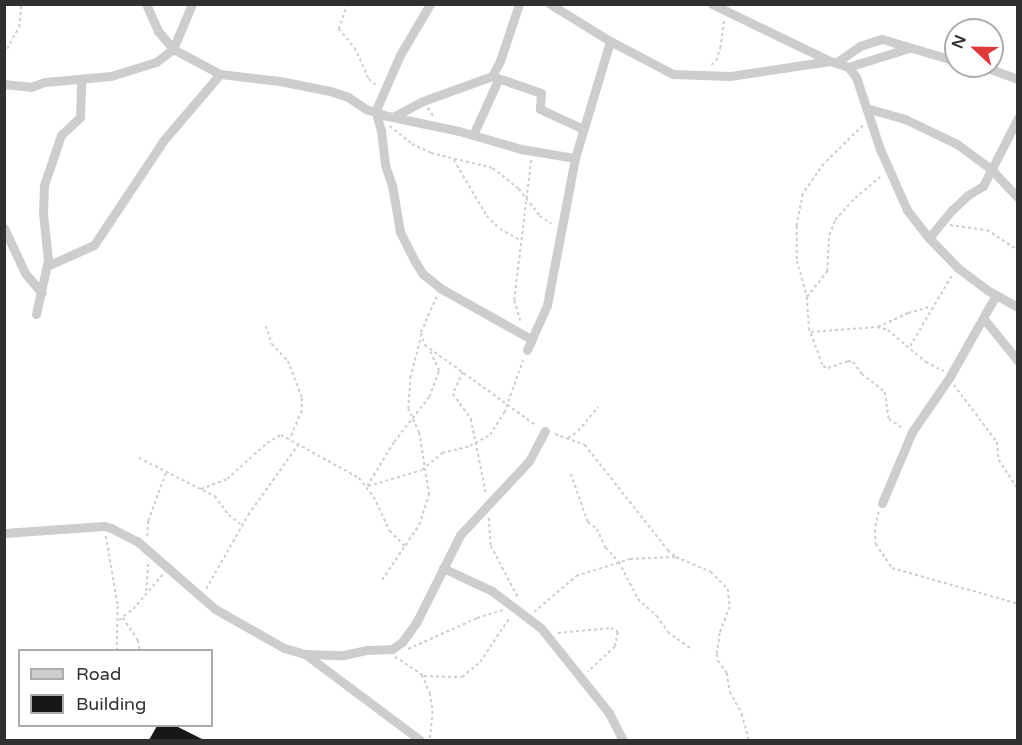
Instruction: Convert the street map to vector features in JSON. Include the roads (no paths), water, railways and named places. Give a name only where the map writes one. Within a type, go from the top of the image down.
[{"type":"street","points":[[146,4],[158,31],[173,49],[220,74],[280,81],[330,91],[382,114],[443,126],[532,151],[542,150],[575,158]]},
{"type":"street","points":[[4,84],[31,87],[45,82],[81,80],[139,68],[156,62],[173,49],[192,4]]},
{"type":"street","points":[[430,4],[400,55],[383,91],[382,137],[385,165],[392,185],[400,232],[423,274],[440,288],[528,338]]},
{"type":"street","points":[[473,135],[495,78],[519,4]]},
{"type":"street","points":[[550,4],[610,41],[666,71],[702,76],[743,75],[833,61],[874,39],[896,41],[909,48],[944,58]]},
{"type":"street","points":[[712,4],[848,67],[856,77],[888,170],[902,202],[929,238],[958,268],[1017,307]]},
{"type":"street","points":[[527,350],[528,338],[545,313],[575,158],[610,41]]},
{"type":"street","points":[[848,67],[909,48]]},
{"type":"street","points":[[47,266],[94,245],[163,141],[220,74]]},
{"type":"street","points":[[382,114],[495,78],[542,93],[541,110],[583,129]]},
{"type":"street","points":[[36,314],[47,266],[44,185],[61,135],[80,117],[81,80]]},
{"type":"street","points":[[866,108],[905,119],[946,138],[992,170],[1017,198]]},
{"type":"street","points":[[929,238],[969,195],[983,186],[1017,118]]},
{"type":"street","points":[[4,228],[26,273],[42,292]]},
{"type":"street","points":[[882,503],[912,432],[949,378],[996,295]]},
{"type":"street","points":[[984,319],[1017,361]]},
{"type":"street","points":[[4,532],[104,526],[130,537],[199,597],[284,648],[305,654],[346,655],[367,650],[388,649],[402,642],[416,623],[460,535],[529,460],[545,431]]},
{"type":"street","points":[[443,568],[492,591],[523,612],[542,630],[609,713],[623,741]]},
{"type":"street","points":[[305,654],[420,741]]}]
